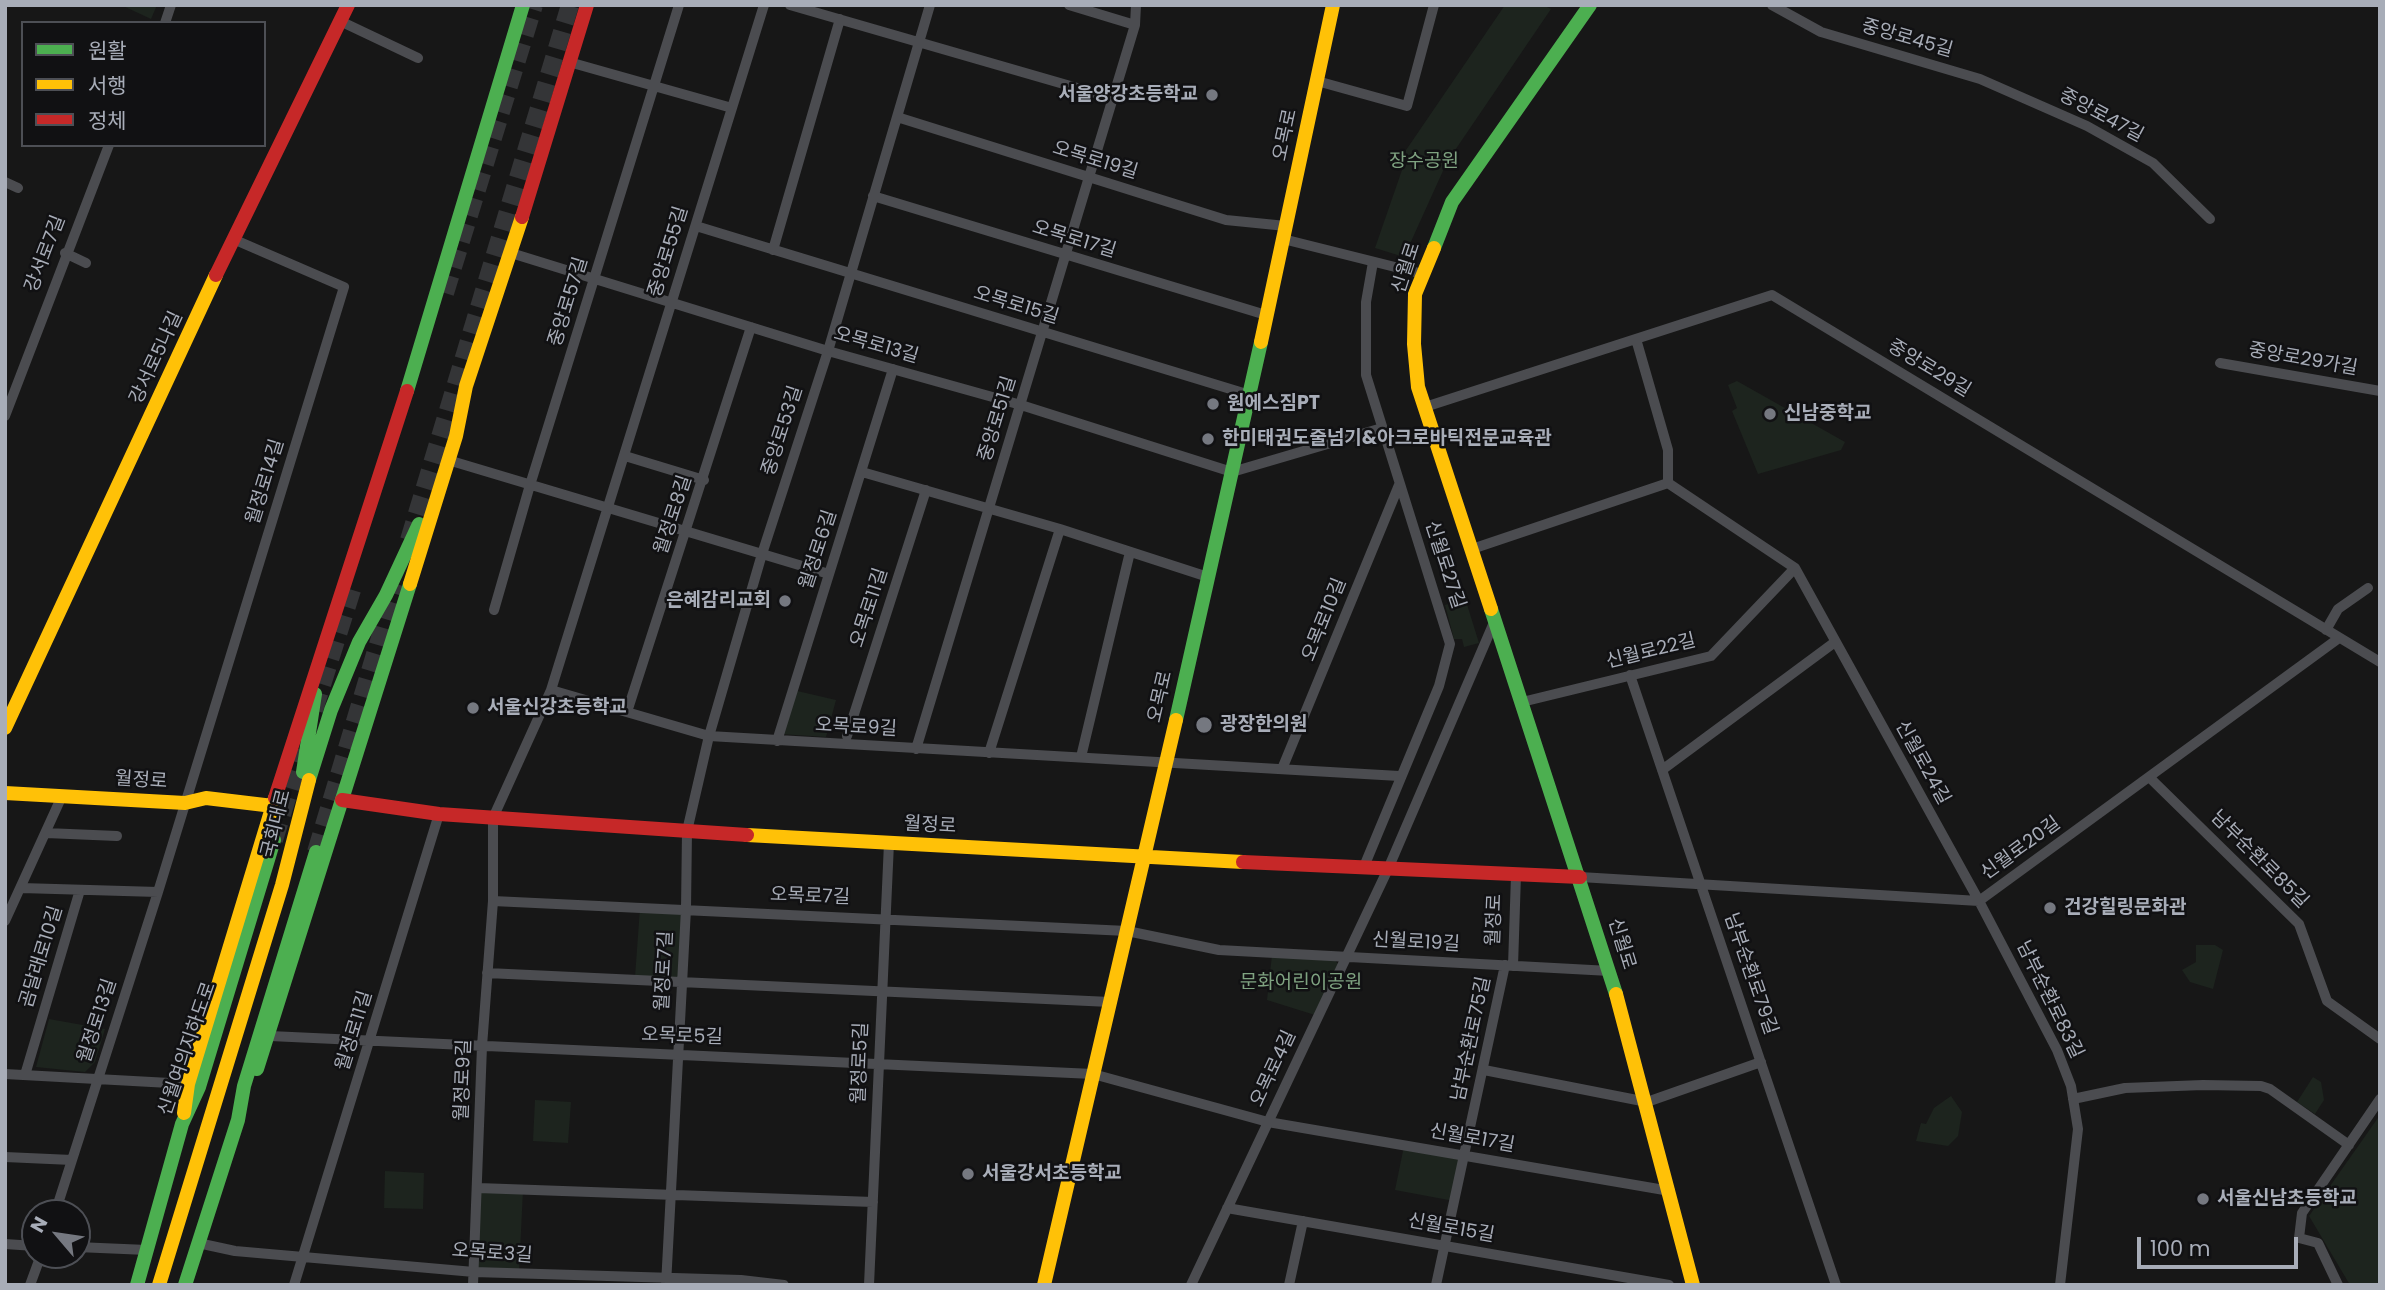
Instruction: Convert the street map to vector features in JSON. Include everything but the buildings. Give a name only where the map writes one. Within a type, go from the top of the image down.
[{"type":"main road","name":"강서로5나길","points":[[5,728],[233,239],[348,5]]},
{"type":"main road","points":[[182,1124],[188,1084],[304,704],[321,661],[397,424],[523,5]]},
{"type":"main road","points":[[185,1284],[238,1120],[270,1036],[448,460],[466,386],[511,253],[587,5]]},
{"type":"main road","name":"오목로","points":[[1044,1285],[1250,395],[1334,5]]},
{"type":"main road","name":"신월로","points":[[1587,6],[1452,202],[1415,294],[1414,344],[1418,387],[1609,971],[1647,1102],[1693,1285]]},
{"type":"main road","name":"국회대로","points":[[159,1285],[282,885],[304,797],[331,710],[359,642],[386,595],[420,522],[466,386]]},
{"type":"main road","name":"국회대로","points":[[152,1285],[279,871],[303,774],[321,661]]},
{"type":"main road","name":"월정로","points":[[5,793],[185,803],[206,799],[273,806]]},
{"type":"main road","name":"월정로","points":[[342,800],[439,814],[687,831],[1143,858],[1580,877]]},
{"type":"main road","name":"신월여의지하도로","points":[[136,1281],[182,1124],[199,1087],[274,840]]},
{"type":"main road","points":[[238,1120],[244,1086],[316,852]]},
{"type":"street","name":"중앙로57길","points":[[494,610],[530,485],[679,5]]},
{"type":"street","name":"중앙로55길","points":[[493,818],[551,690],[764,5]]},
{"type":"street","points":[[790,5],[1112,98]]},
{"type":"street","name":"중앙로53길","points":[[687,831],[709,736],[762,554],[828,351],[930,5]]},
{"type":"street","points":[[1069,5],[1135,25]]},
{"type":"street","name":"중앙로51길","points":[[916,749],[1135,25],[1136,5]]},
{"type":"street","points":[[1317,81],[1407,106],[1434,5]]},
{"type":"street","name":"중앙로45길","points":[[1772,5],[1792,19],[1821,32],[1957,72]]},
{"type":"street","points":[[773,250],[840,19]]},
{"type":"street","points":[[340,21],[418,58]]},
{"type":"street","points":[[569,62],[732,108]]},
{"type":"street","name":"중앙로47길","points":[[1957,72],[1980,79],[2087,126],[2153,163],[2210,219]]},
{"type":"street","name":"오목로19길","points":[[897,117],[1226,220],[1284,233]]},
{"type":"street","name":"강서로7길","points":[[5,416],[65,253],[108,147]]},
{"type":"street","points":[[5,182],[18,188]]},
{"type":"street","name":"오목로17길","points":[[873,196],[1266,315]]},
{"type":"street","name":"오목로15길","points":[[696,226],[1250,395]]},
{"type":"street","points":[[1284,233],[1373,262],[1423,274]]},
{"type":"street","name":"월정로14길","points":[[185,803],[344,287],[233,239]]},
{"type":"street","points":[[65,253],[86,263]]},
{"type":"street","name":"오목로13길","points":[[511,253],[828,351],[1021,405],[1232,472]]},
{"type":"street","name":"신월로27길","points":[[1363,869],[1399,776],[1439,686],[1450,644],[1366,375],[1366,302],[1373,262]]},
{"type":"street","name":"중앙로29길","points":[[1425,407],[1772,295],[2380,662]]},
{"type":"street","name":"월정로8길","points":[[626,712],[687,533],[751,327]]},
{"type":"street","points":[[1472,549],[1668,483],[1668,450],[1636,339]]},
{"type":"street","name":"중앙로29가길","points":[[2220,363],[2380,391]]},
{"type":"street","name":"월정로6길","points":[[777,741],[893,369]]},
{"type":"street","points":[[1232,472],[1382,428]]},
{"type":"street","points":[[625,456],[704,480]]},
{"type":"street","points":[[448,460],[829,574]]},
{"type":"street","points":[[862,472],[1060,529],[1208,576]]},
{"type":"street","name":"신월로24길","points":[[1668,483],[1795,568],[1979,901]]},
{"type":"street","name":"오목로10길","points":[[1282,769],[1399,485]]},
{"type":"street","name":"오목로11길","points":[[847,736],[926,490]]},
{"type":"street","points":[[989,753],[1060,529]]},
{"type":"street","points":[[1081,757],[1130,552]]},
{"type":"street","name":"신월로22길","points":[[1522,702],[1711,656],[1795,568]]},
{"type":"street","points":[[2326,630],[2338,609],[2368,587]]},
{"type":"street","points":[[1388,869],[1495,619]]},
{"type":"street","name":"신월로20길","points":[[1580,877],[1979,901],[2339,638]]},
{"type":"street","points":[[1662,770],[1835,642]]},
{"type":"street","name":"남부순환로79길","points":[[1630,676],[1836,1285]]},
{"type":"street","name":"오목로9길","points":[[551,690],[709,736],[1166,761]]},
{"type":"street","points":[[1166,761],[1399,776]]},
{"type":"street","name":"남부순환로85길","points":[[2149,777],[2299,924],[2327,1001],[2380,1039]]},
{"type":"street","points":[[5,921],[62,796]]},
{"type":"street","name":"월정로13길","points":[[59,1199],[185,803]]},
{"type":"street","name":"월정로11길","points":[[294,1285],[439,814]]},
{"type":"street","name":"월정로9길","points":[[473,1285],[482,1046],[493,901],[493,818]]},
{"type":"street","name":"월정로7길","points":[[666,1281],[686,909],[687,831]]},
{"type":"street","points":[[46,833],[117,836]]},
{"type":"street","name":"월정로5길","points":[[869,1285],[889,843]]},
{"type":"street","name":"오목로4길","points":[[1191,1285],[1388,869]]},
{"type":"street","name":"월정로","points":[[1509,965],[1516,874]]},
{"type":"street","points":[[21,888],[158,892]]},
{"type":"street","name":"곰달래로10길","points":[[25,1075],[80,890]]},
{"type":"street","name":"오목로7길","points":[[493,901],[885,917],[1126,931]]},
{"type":"street","name":"남부순환로83길","points":[[1979,901],[2057,1050],[2073,1099],[2078,1129],[2060,1285]]},
{"type":"street","points":[[1126,931],[1219,950],[1347,957]]},
{"type":"street","name":"신월로19길","points":[[1347,957],[1609,971]]},
{"type":"street","name":"남부순환로75길","points":[[1436,1285],[1509,965]]},
{"type":"street","points":[[487,973],[1110,1002]]},
{"type":"street","name":"오목로5길","points":[[270,1036],[1093,1074]]},
{"type":"street","points":[[1484,1070],[1647,1102],[1761,1062]]},
{"type":"street","points":[[5,1074],[188,1084]]},
{"type":"street","name":"신월로17길","points":[[1093,1074],[1268,1122],[1670,1191]]},
{"type":"street","points":[[2073,1099],[2124,1088],[2261,1086],[2270,1089],[2349,1145]]},
{"type":"street","points":[[2338,1285],[2318,1243],[2299,1238],[2302,1213],[2380,1099]]},
{"type":"street","points":[[5,1157],[72,1160]]},
{"type":"street","points":[[478,1188],[873,1202]]},
{"type":"street","name":"신월로15길","points":[[1227,1208],[1669,1285]]},
{"type":"street","points":[[1289,1285],[1303,1221]]},
{"type":"street","name":"오목로3길","points":[[198,1244],[235,1251],[474,1272],[784,1285]]},
{"type":"street","points":[[91,1248],[146,1250]]},
{"type":"green space","points":[[121,5],[157,5],[151,19]]},
{"type":"green space","name":"장수공원","points":[[1505,5],[1543,5],[1551,9],[1447,162],[1404,257],[1375,248],[1402,170],[1402,156]]},
{"type":"green space","points":[[1737,381],[1845,442],[1841,450],[1758,474],[1732,411],[1737,408],[1728,385]]},
{"type":"green space","points":[[1465,598],[1479,643],[1464,647],[1462,639],[1454,639],[1445,605]]},
{"type":"green space","points":[[793,690],[836,700],[826,737],[780,734]]},
{"type":"green space","points":[[640,908],[685,910],[681,980],[635,977]]},
{"type":"green space","points":[[2196,945],[2215,945],[2223,950],[2213,989],[2190,982],[2182,970],[2196,962]]},
{"type":"green space","name":"문화어린이공원","points":[[1272,955],[1331,956],[1339,965],[1315,1015],[1267,1000]]},
{"type":"green space","points":[[49,1019],[105,1029],[95,1062],[85,1072],[36,1067]]},
{"type":"green space","points":[[2313,1077],[2321,1082],[2324,1100],[2315,1114],[2297,1102]]},
{"type":"green space","points":[[1951,1096],[1962,1112],[1958,1136],[1948,1146],[1916,1141],[1921,1123],[1926,1124],[1934,1108]]},
{"type":"green space","points":[[535,1100],[571,1102],[568,1143],[533,1141]]},
{"type":"green space","points":[[2380,1115],[2380,1285],[2350,1285],[2309,1216]]},
{"type":"green space","points":[[1404,1146],[1462,1157],[1454,1201],[1395,1190]]},
{"type":"green space","points":[[385,1171],[424,1173],[423,1209],[384,1208]]},
{"type":"green space","points":[[478,1188],[523,1190],[519,1273],[474,1272]]},
{"type":"tunnel","points":[[445,293],[534,5]]},
{"type":"tunnel","points":[[409,540],[570,5]]},
{"type":"tunnel","points":[[316,852],[396,584]]},
{"type":"tunnel","points":[[314,710],[353,587]]},
{"type":"tunnel","points":[[274,840],[302,750]]},
{"type":"traffic: fast","points":[[407,391],[523,5]]},
{"type":"traffic: fast","points":[[1434,248],[1452,202],[1590,5]]},
{"type":"traffic: fast","points":[[1176,720],[1261,342]]},
{"type":"traffic: fast","points":[[309,780],[331,710],[359,642],[386,595],[419,524]]},
{"type":"traffic: fast","points":[[257,1069],[410,584]]},
{"type":"traffic: fast","points":[[1491,609],[1616,994]]},
{"type":"traffic: fast","points":[[303,772],[315,694]]},
{"type":"traffic: fast","points":[[137,1285],[182,1124],[199,1087],[274,840]]},
{"type":"traffic: fast","points":[[185,1285],[238,1120],[244,1086],[316,852]]},
{"type":"traffic: slow","points":[[1261,342],[1333,5]]},
{"type":"traffic: slow","points":[[410,584],[456,436],[466,386],[522,217]]},
{"type":"traffic: slow","points":[[1434,248],[1415,294],[1414,344],[1418,387],[1491,609]]},
{"type":"traffic: slow","points":[[5,728],[216,275]]},
{"type":"traffic: slow","points":[[1044,1285],[1176,720]]},
{"type":"traffic: slow","points":[[159,1285],[282,885],[309,780]]},
{"type":"traffic: slow","points":[[5,793],[185,803],[206,798],[273,806]]},
{"type":"traffic: slow","points":[[184,1113],[188,1084],[275,798]]},
{"type":"traffic: slow","points":[[747,835],[1243,862]]},
{"type":"traffic: slow","points":[[1616,994],[1693,1285]]},
{"type":"traffic: jam","points":[[216,275],[348,5]]},
{"type":"traffic: jam","points":[[522,217],[587,5]]},
{"type":"traffic: jam","points":[[275,798],[407,391]]},
{"type":"traffic: jam","points":[[342,800],[439,814],[747,835]]},
{"type":"traffic: jam","points":[[1243,862],[1580,877]]},
{"type":"place","name":"서울양강초등학교","points":[[1212,95]]},
{"type":"place","name":"원에스짐PT","points":[[1213,404]]},
{"type":"place","name":"신남중학교","points":[[1770,414]]},
{"type":"place","name":"한미태권도줄넘기&아크로바틱전문교육관","points":[[1208,439]]},
{"type":"place","name":"은혜감리교회","points":[[785,601]]},
{"type":"place","name":"서울신강초등학교","points":[[473,708]]},
{"type":"place","name":"광장한의원","points":[[1204,725]]},
{"type":"place","name":"건강힐링문화관","points":[[2050,908]]},
{"type":"place","name":"서울강서초등학교","points":[[968,1174]]},
{"type":"place","name":"서울신남초등학교","points":[[2203,1199]]}]
